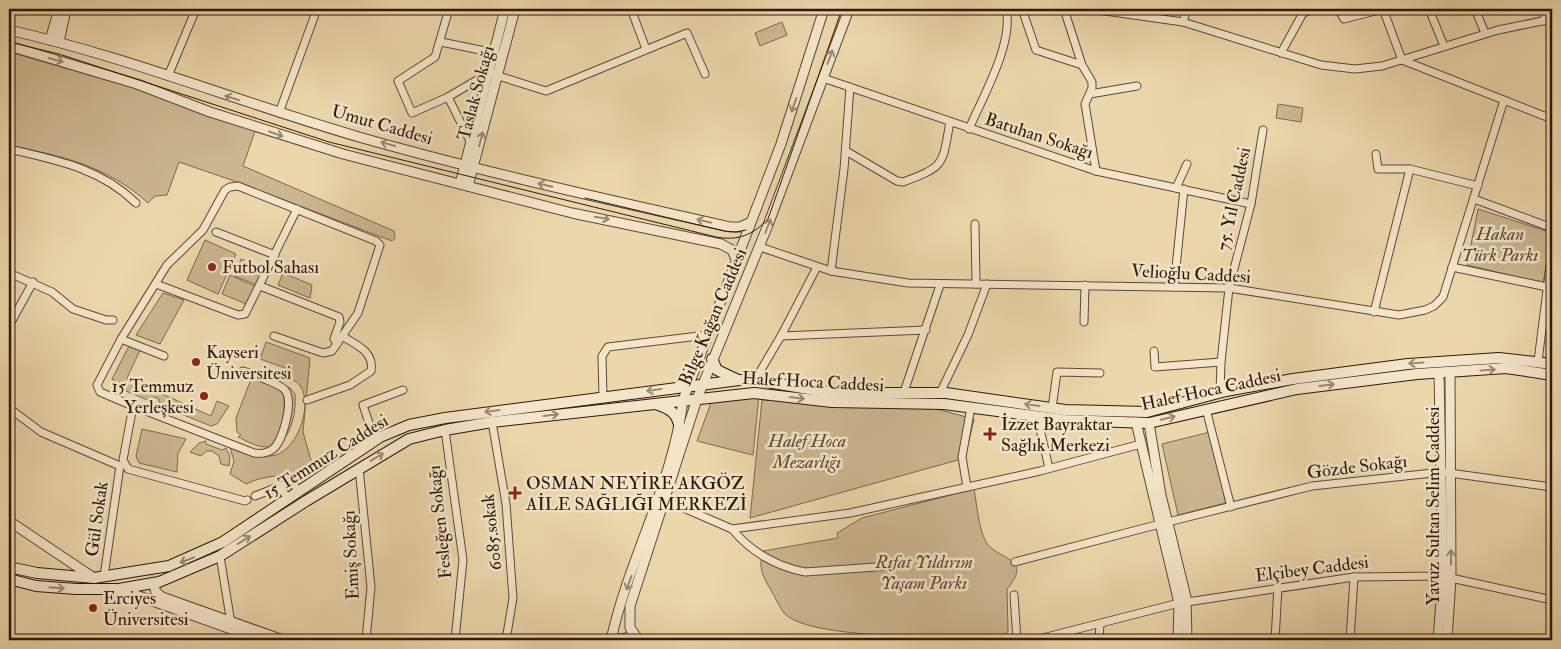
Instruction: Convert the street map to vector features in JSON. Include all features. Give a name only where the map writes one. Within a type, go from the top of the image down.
[{"type":"main road","name":"Halef Hoca Caddesi","points":[[702,384],[755,380],[832,393],[940,393],[1052,408],[1147,412],[1220,393],[1293,379],[1414,363],[1499,358],[1552,364]]},
{"type":"main road","points":[[712,359],[713,365],[721,373],[739,380]]},
{"type":"main road","name":"Halef Hoca Caddesi","points":[[696,399],[754,393],[832,402],[906,402],[1065,420],[1148,423],[1297,389],[1438,373],[1506,368],[1552,375]]},
{"type":"main road","name":"15 Temmuz Caddesi","points":[[9,567],[37,574],[99,577],[170,566],[194,557],[224,542],[374,441],[409,425],[445,418],[702,384]]},
{"type":"main road","name":"15 Temmuz Caddesi","points":[[9,579],[44,587],[119,589],[153,583],[220,556],[359,468],[409,440],[444,430],[492,422],[696,399]]},
{"type":"main road","points":[[652,404],[675,413],[680,430]]},
{"type":"main road","points":[[299,491],[306,501]]},
{"type":"main road","points":[[288,498],[295,508]]},
{"type":"main road","points":[[144,570],[151,576],[153,583]]},
{"type":"main road","points":[[116,574],[115,582],[119,589]]},
{"type":"street","points":[[54,41],[59,9]]},
{"type":"street","points":[[54,41],[66,9]]},
{"type":"street","points":[[168,76],[196,9]]},
{"type":"street","points":[[279,113],[317,9]]},
{"type":"street","points":[[450,9],[441,42],[432,60],[398,81],[412,113],[493,74],[546,91],[687,32],[705,74]]},
{"type":"street","name":"Taslak Sokağı","points":[[464,185],[493,74],[495,53],[505,9]]},
{"type":"street","name":"Taslak Sokağı","points":[[469,166],[471,143],[515,9]]},
{"type":"street","points":[[631,9],[646,49]]},
{"type":"street","name":"Bilge Kağan Caddesi","points":[[611,640],[680,430],[683,400],[781,144],[824,9]]},
{"type":"street","name":"Bilge Kağan Caddesi","points":[[638,640],[630,628],[628,613],[696,399],[760,247],[849,9]]},
{"type":"street","points":[[970,129],[1007,39],[1008,21],[1006,9]]},
{"type":"street","points":[[1022,9],[1036,50],[1082,65]]},
{"type":"street","points":[[1064,9],[1082,65],[1092,82],[1090,94],[1085,104],[1096,171]]},
{"type":"street","points":[[1091,9],[1183,22],[1321,65],[1346,68],[1382,66],[1485,34],[1552,19]]},
{"type":"street","points":[[1183,22],[1186,9]]},
{"type":"street","points":[[1281,53],[1303,13],[1314,9]]},
{"type":"street","points":[[1338,9],[1344,19],[1383,9],[1402,60],[1552,119]]},
{"type":"street","points":[[1429,9],[1444,46]]},
{"type":"street","points":[[1475,9],[1485,34]]},
{"type":"street","points":[[1544,21],[1546,9]]},
{"type":"street","name":"Umut Caddesi","points":[[9,30],[54,41],[168,76],[279,113],[469,166],[730,226],[740,227],[751,222]]},
{"type":"street","points":[[441,42],[495,53]]},
{"type":"street","name":"Umut Caddesi","points":[[9,46],[137,84],[318,147],[572,213],[717,243],[732,250],[737,261]]},
{"type":"street","name":"Batuhan Sokağı","points":[[823,78],[1096,171],[1251,204]]},
{"type":"street","points":[[1090,94],[1137,86]]},
{"type":"street","points":[[831,270],[846,152],[850,87]]},
{"type":"street","points":[[448,97],[471,143]]},
{"type":"street","name":"Velioğlu Caddesi","points":[[760,247],[816,267],[889,281],[940,285],[1085,285],[1229,288],[1374,312],[1405,314],[1434,306],[1443,298],[1504,100]]},
{"type":"street","points":[[846,152],[897,181],[903,182],[940,164],[943,158],[950,122]]},
{"type":"street","name":"75. Yıl Caddesi","points":[[1220,393],[1221,362],[1229,288],[1251,204],[1263,130]]},
{"type":"street","points":[[9,149],[61,161],[90,171],[114,184],[136,203]]},
{"type":"street","points":[[1376,154],[1378,169],[1410,169],[1478,186]]},
{"type":"street","points":[[1174,287],[1180,188],[1187,164]]},
{"type":"street","points":[[1374,312],[1410,169]]},
{"type":"street","points":[[243,371],[283,388],[289,396],[290,406],[279,440],[274,448],[266,453],[254,453],[133,406],[100,392],[97,387],[121,339],[156,284],[173,258],[203,230],[227,188],[238,186],[376,241],[380,245],[358,313],[332,351],[325,354],[274,336]]},
{"type":"street","points":[[1474,199],[1552,228]]},
{"type":"street","points":[[156,284],[240,315],[248,310],[297,210]]},
{"type":"street","points":[[975,224],[976,284]]},
{"type":"street","points":[[216,232],[275,255]]},
{"type":"street","points":[[1538,362],[1549,296],[1547,287],[1552,255]]},
{"type":"street","points":[[755,380],[781,336],[816,267]]},
{"type":"street","points":[[1452,267],[1547,287]]},
{"type":"street","points":[[9,273],[52,292],[73,309],[106,320],[113,320]]},
{"type":"street","points":[[9,326],[33,282]]},
{"type":"street","points":[[940,393],[968,335],[987,284]]},
{"type":"street","points":[[904,392],[940,285]]},
{"type":"street","points":[[1084,322],[1085,285]]},
{"type":"street","points":[[260,286],[339,317],[340,322],[334,339],[337,344]]},
{"type":"street","points":[[781,336],[926,330]]},
{"type":"street","points":[[307,400],[350,384],[371,370],[371,359],[366,352],[342,336]]},
{"type":"street","points":[[603,397],[602,356],[608,346],[708,336]]},
{"type":"street","points":[[121,339],[164,356]]},
{"type":"street","points":[[1154,352],[1155,367],[1221,362]]},
{"type":"street","points":[[1052,408],[1057,372],[1100,373]]},
{"type":"street","name":"Yavuz Sultan Selim Caddesi","points":[[1447,640],[1447,577],[1452,472],[1450,372]]},
{"type":"street","name":"Yavuz Sultan Selim Caddesi","points":[[1438,373],[1447,577],[1438,640]]},
{"type":"street","points":[[374,441],[363,405],[403,390]]},
{"type":"street","points":[[133,406],[123,460],[125,467],[247,500]]},
{"type":"street","name":"Gül Sokak","points":[[9,408],[41,432],[120,466],[99,577]]},
{"type":"street","points":[[967,487],[962,457],[971,408]]},
{"type":"street","points":[[1206,409],[1230,507]]},
{"type":"street","points":[[1041,417],[1040,429],[1049,468]]},
{"type":"street","name":"6085.sokak","points":[[492,422],[506,504],[513,598],[506,640]]},
{"type":"street","points":[[1136,422],[1164,523],[1183,603],[1186,640]]},
{"type":"street","points":[[1148,423],[1164,523]]},
{"type":"street","name":"Fesleğen Sokağı","points":[[444,430],[463,560],[456,640]]},
{"type":"street","points":[[732,528],[850,513],[1049,468],[1141,444]]},
{"type":"street","name":"Emiş Sokağı","points":[[359,468],[371,587],[366,640]]},
{"type":"street","name":"Gözde Sokağı","points":[[1015,562],[1312,486],[1452,472],[1552,487]]},
{"type":"street","points":[[255,496],[288,482],[299,491]]},
{"type":"street","points":[[272,489],[282,491],[288,498]]},
{"type":"street","points":[[665,500],[732,528],[750,548],[764,558],[797,570],[805,572],[890,566]]},
{"type":"street","points":[[9,521],[99,577]]},
{"type":"street","points":[[220,556],[231,623]]},
{"type":"street","points":[[1350,640],[1354,577]]},
{"type":"street","name":"Elçibey Caddesi","points":[[1036,640],[1183,603],[1278,587],[1354,577],[1447,577],[1552,600]]},
{"type":"street","points":[[153,583],[156,592],[162,597],[283,640]]},
{"type":"street","points":[[1275,640],[1278,587]]},
{"type":"street","points":[[119,589],[262,640]]},
{"type":"street","points":[[1014,594],[1017,640]]},
{"type":"street","points":[[1178,640],[1183,603]]},
{"type":"street","points":[[1099,640],[1100,624]]},
{"type":"street","points":[[617,640],[629,637],[638,640]]},
{"type":"green space","points":[[782,22],[787,35],[760,46],[755,33]]},
{"type":"green space","points":[[9,52],[142,90],[256,128],[243,166],[394,231],[395,238],[392,241],[179,162],[167,195],[155,196],[148,203],[133,190],[100,171],[65,158],[9,145]]},
{"type":"green space","points":[[1278,104],[1303,108],[1301,122],[1276,118]]},
{"type":"green space","name":"Hakan Türk Parkı","points":[[1478,209],[1552,233],[1543,283],[1467,265]]},
{"type":"green space","name":"Futbol Sahası","points":[[205,240],[236,254],[218,294],[187,280]]},
{"type":"green space","points":[[241,259],[269,271],[262,287],[235,276]]},
{"type":"green space","points":[[283,273],[312,285],[310,298],[278,285]]},
{"type":"green space","points":[[230,275],[257,287],[249,305],[222,294]]},
{"type":"green space","points":[[163,293],[184,300],[160,344],[136,335]]},
{"type":"green space","points":[[266,342],[310,358],[303,432],[315,474],[263,478],[246,484],[230,474],[234,461],[229,444],[260,455],[270,456],[279,454],[288,448],[300,429],[305,406],[300,385],[289,378],[291,370],[260,359]]},
{"type":"green space","points":[[130,344],[143,344],[127,378],[211,416],[217,401],[229,406],[217,424],[211,426],[159,405],[159,399],[154,397],[150,401],[112,385],[114,380],[112,379]]},
{"type":"green space","points":[[253,374],[290,388],[295,394],[295,410],[290,428],[281,442],[275,446],[259,446],[238,437],[241,435],[237,432],[236,418]]},
{"type":"green space","points":[[759,395],[753,455],[697,441],[712,400]]},
{"type":"green space","name":"Halef Hoca Mezarlığı","points":[[762,400],[929,407],[974,419],[965,458],[750,518]]},
{"type":"green space","points":[[142,429],[186,439],[178,453],[177,472],[139,463],[136,456]]},
{"type":"green space","points":[[1210,432],[1226,503],[1178,515],[1162,444]]},
{"type":"green space","points":[[206,441],[206,444],[222,450],[226,448],[230,456],[229,466],[221,464],[219,456],[212,451],[207,451],[201,456],[190,452],[199,443]]},
{"type":"green space","name":"Rıfat Yıldırım Yaşam Parkı","points":[[974,489],[979,521],[985,540],[990,547],[1010,560],[1017,570],[1015,578],[1007,589],[1008,631],[1003,640],[909,640],[899,637],[838,631],[805,624],[784,613],[763,575],[761,561],[763,551],[838,538],[837,533],[862,518]]},
{"type":"tram line","points":[[9,42],[59,54],[329,142],[716,237],[731,238],[751,233],[768,219],[842,9]]},
{"type":"tram line","points":[[585,198],[724,231],[736,232],[746,230]]},
{"type":"place","name":"Futbol Sahası","points":[[212,267]]},
{"type":"place","name":"Kayseri Üniversitesi","points":[[196,362]]},
{"type":"place","name":"15 Temmuz Yerleşkesi","points":[[204,396]]},
{"type":"place","name":"İzzet Bayraktar Sağlık Merkezi","points":[[990,434]]},
{"type":"place","name":"OSMAN NEYİRE AKGÖZ AİLE SAĞLIĞI MERKEZİ","points":[[515,493]]},
{"type":"place","name":"Erciyes Üniversitesi","points":[[93,608]]}]
